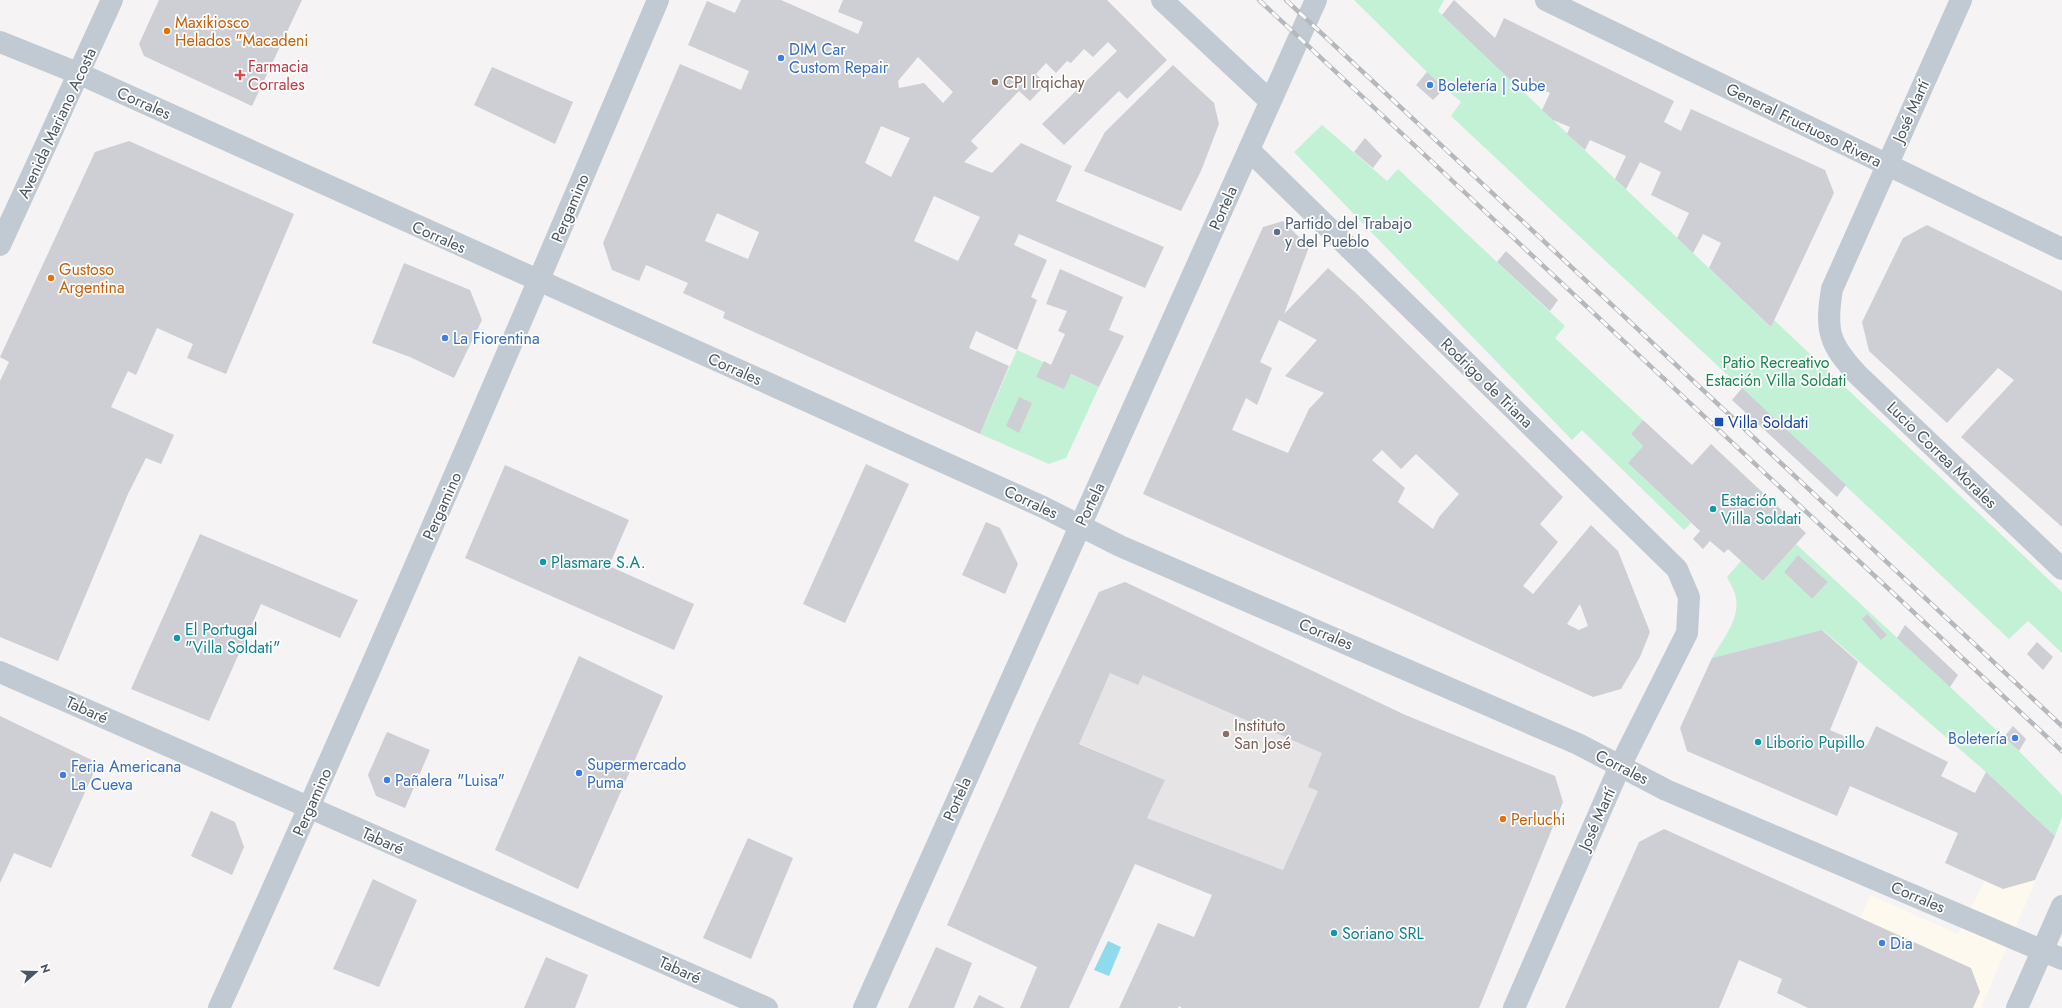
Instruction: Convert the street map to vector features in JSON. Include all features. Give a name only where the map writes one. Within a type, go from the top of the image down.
[{"type":"street","name":"Avenida Mariano Acosta","points":[[0,245],[80,74],[112,0]]},
{"type":"street","name":"Pergamino","points":[[219,1008],[309,808],[539,282],[658,0]]},
{"type":"street","points":[[1162,0],[1270,101]]},
{"type":"street","name":"Portela","points":[[864,1008],[1316,0]]},
{"type":"street","name":"General Fructuoso Rivera","points":[[1546,0],[2062,249]]},
{"type":"street","name":"José Martí","points":[[1830,335],[1828,314],[1832,288],[1961,0]]},
{"type":"street","name":"Corrales","points":[[0,42],[80,74],[1080,525],[1120,546],[1578,744],[1666,790],[2062,959]]},
{"type":"street","name":"Rodrigo de Triana","points":[[1249,150],[1677,569],[1689,597],[1687,633]]},
{"type":"street","name":"Lucio Correa Morales","points":[[1830,335],[1840,356],[1858,375],[2062,569]]},
{"type":"street","name":"José Martí","points":[[1514,1008],[1620,766],[1687,633]]},
{"type":"street","name":"Tabaré","points":[[0,672],[767,1008]]},
{"type":"street","points":[[2017,1008],[2062,906]]},
{"type":"shaded area","name":"Instituto San José","points":[[1125,582],[1403,714],[1351,835],[1283,870],[1147,818],[1165,780],[1036,725],[1099,592]]},
{"type":"shaded area","points":[[2022,805],[2055,836],[1981,1008],[1821,1008],[1870,895],[1958,934]]},
{"type":"green space","name":"Patio Recreativo Estación Villa Soldati","points":[[1354,0],[1444,0],[1438,11],[1771,327],[1774,320],[2062,592],[2062,653],[2028,621],[2009,639],[1451,116],[1461,102],[1427,72]]},
{"type":"green space","points":[[1322,125],[1387,181],[1398,169],[1565,326],[1555,338],[1643,420],[1631,434],[1643,446],[1628,463],[1691,523],[1684,530],[1582,430],[1572,440],[1294,152]]},
{"type":"green space","points":[[1017,350],[1099,387],[1066,458],[1049,464],[980,434]]},
{"type":"green space","points":[[1796,544],[2019,751],[2062,795],[2062,817],[2055,836],[1986,772],[1823,630],[1712,658],[1730,628],[1736,611],[1735,594],[1727,577],[1741,561],[1763,581]],"holes":[[[1798,555],[1828,582],[1812,599],[1784,572]]]},
{"type":"water","points":[[1108,941],[1121,947],[1109,976],[1094,970]]},
{"type":"building","points":[[159,0],[302,0],[252,106],[144,56],[139,44]]},
{"type":"building","points":[[741,0],[781,0],[858,34],[863,22],[838,12],[843,0],[1107,0],[1167,60],[1127,99],[1119,91],[1064,145],[1042,124],[1117,51],[1108,42],[1093,57],[1084,49],[1071,63],[1067,61],[1056,73],[1046,63],[1036,74],[1046,84],[1030,101],[1019,91],[971,141],[978,148],[964,162],[992,173],[1021,143],[1072,166],[1056,201],[1164,247],[1145,288],[1019,234],[1014,245],[1047,260],[1031,297],[1037,300],[1017,350],[976,331],[969,348],[1009,366],[980,434],[723,318],[725,312],[683,293],[688,283],[646,265],[639,281],[612,270],[603,243],[680,64],[741,90],[749,71],[688,45],[707,1],[735,13]],"holes":[[[918,57],[953,92],[943,103],[924,83],[899,88],[898,81]],[[881,126],[910,138],[891,177],[865,163]],[[934,196],[980,217],[958,261],[914,241]],[[717,213],[759,232],[748,259],[705,241]]]},
{"type":"building","points":[[1454,0],[1495,38],[1504,18],[1674,101],[1664,122],[1681,131],[1691,109],[1825,170],[1834,193],[1771,327],[1709,268],[1721,243],[1703,234],[1693,253],[1677,238],[1689,213],[1651,195],[1661,172],[1640,162],[1626,189],[1615,179],[1626,156],[1590,140],[1585,150],[1567,134],[1570,127],[1553,120],[1542,110],[1550,93],[1528,83],[1524,93],[1442,15]]},
{"type":"building","points":[[1173,65],[1214,103],[1219,124],[1201,171],[1181,211],[1084,171],[1105,132]]},
{"type":"building","points":[[492,67],[573,102],[555,144],[474,105]]},
{"type":"building","points":[[1427,72],[1445,88],[1433,100],[1416,85]]},
{"type":"building","points":[[1365,138],[1382,156],[1373,168],[1354,152]]},
{"type":"building","points":[[129,141],[294,214],[226,374],[187,358],[193,344],[157,328],[136,375],[128,371],[111,407],[174,435],[161,464],[146,458],[128,494],[58,661],[0,637],[0,381],[9,362],[0,357],[95,152]]},
{"type":"building","points":[[1283,221],[1309,247],[1284,314],[1328,268],[1358,295],[1563,497],[1540,524],[1558,542],[1523,586],[1533,594],[1591,525],[1618,551],[1650,632],[1640,657],[1621,689],[1593,697],[1398,607],[1143,494],[1263,227]],"holes":[[[1279,320],[1317,340],[1285,376],[1324,393],[1309,409],[1288,453],[1232,430],[1246,398],[1257,405],[1272,368],[1260,362]],[[1382,450],[1401,469],[1416,454],[1459,494],[1439,517],[1433,529],[1398,502],[1405,488],[1372,460]],[[1580,604],[1588,626],[1579,630],[1567,624]]]},
{"type":"building","points":[[1927,225],[2062,291],[2062,527],[1961,437],[2014,380],[1998,368],[1947,423],[1869,351],[1862,322],[1903,238]]},
{"type":"building","points":[[1506,251],[1558,300],[1550,311],[1497,262]]},
{"type":"building","points":[[404,263],[470,290],[482,320],[454,378],[410,357],[372,343]]},
{"type":"building","points":[[1060,269],[1123,297],[1109,330],[1124,336],[1099,387],[1071,374],[1064,389],[1036,377],[1044,361],[1051,365],[1065,334],[1058,331],[1067,311],[1046,304]]},
{"type":"building","points":[[1742,388],[1846,485],[1837,497],[1732,400]]},
{"type":"building","points":[[1019,397],[1032,403],[1019,433],[1006,426]]},
{"type":"building","points":[[1643,420],[1692,465],[1711,444],[1806,533],[1763,581],[1728,549],[1724,553],[1710,541],[1703,549],[1693,539],[1700,531],[1628,463],[1643,446],[1631,434]]},
{"type":"building","points":[[866,464],[909,484],[845,623],[803,604]]},
{"type":"building","name":"Plasmare S.A.","points":[[505,465],[629,520],[609,566],[694,604],[674,650],[465,558]]},
{"type":"building","points":[[986,522],[1000,528],[1018,564],[1005,594],[962,575]]},
{"type":"building","points":[[200,534],[358,600],[340,638],[261,604],[209,721],[131,689]]},
{"type":"building","points":[[1798,555],[1828,582],[1812,599],[1784,572]]},
{"type":"building","points":[[1125,582],[1403,714],[1555,776],[1563,802],[1479,1008],[1182,1008],[1179,1006],[1178,1008],[1119,1008],[1158,923],[1194,937],[1212,895],[1135,864],[1069,1008],[1020,1008],[1037,967],[947,925],[1036,725],[1099,592]],"holes":[[[1110,673],[1138,685],[1143,675],[1322,753],[1308,787],[1318,791],[1283,870],[1147,818],[1165,780],[1079,744]]]},
{"type":"building","points":[[1867,614],[1887,635],[1881,640],[1862,619]]},
{"type":"building","points":[[1905,625],[1958,675],[1950,687],[1897,638]]},
{"type":"building","points":[[1822,630],[1858,662],[1830,730],[1867,746],[1876,726],[1948,762],[1941,776],[1975,793],[1986,772],[2055,836],[2035,880],[2003,889],[1945,863],[1958,833],[1850,786],[1837,816],[1687,751],[1680,728],[1712,658]]},
{"type":"building","points":[[2037,642],[2053,657],[2043,670],[2027,654]]},
{"type":"building","name":"Supermercado Puma","points":[[579,656],[663,696],[578,889],[495,850]]},
{"type":"building","points":[[0,716],[98,763],[51,868],[14,853],[0,883]]},
{"type":"building","points":[[2013,726],[2026,739],[2019,751],[2004,737]]},
{"type":"building","points":[[387,732],[430,750],[405,808],[376,796],[368,775]]},
{"type":"building","points":[[211,811],[235,822],[244,847],[232,875],[191,856]]},
{"type":"building","points":[[1664,829],[1971,968],[1980,992],[1973,1008],[1808,1008],[1777,993],[1782,979],[1739,960],[1719,1008],[1565,1008],[1639,842]]},
{"type":"building","points":[[748,838],[793,858],[751,959],[703,938]]},
{"type":"building","points":[[373,879],[417,900],[379,987],[333,969]]},
{"type":"building","points":[[936,947],[972,963],[954,1008],[908,1008]]},
{"type":"building","points":[[546,957],[588,975],[575,1008],[524,1008]]},
{"type":"building","points":[[979,995],[1005,1008],[973,1008]]},
{"type":"railway","points":[[1259,0],[2062,751]]},
{"type":"railway","points":[[1286,0],[2062,726]]},
{"type":"place","name":"Maxikiosco Helados \"Macadeni","points":[[167,31]]},
{"type":"place","name":"DIM Car Custom Repair","points":[[781,58]]},
{"type":"place","name":"Farmacia Corrales","points":[[240,75]]},
{"type":"place","name":"CPI Irqichay","points":[[995,82]]},
{"type":"place","name":"Boletería | Sube","points":[[1430,85]]},
{"type":"place","name":"Partido del Trabajo y del Pueblo","points":[[1277,232]]},
{"type":"place","name":"Gustoso Argentina","points":[[51,278]]},
{"type":"place","name":"La Fiorentina","points":[[445,338]]},
{"type":"place","name":"Villa Soldati","points":[[1719,422]]},
{"type":"place","name":"Estación Villa Soldati","points":[[1713,509]]},
{"type":"place","name":"Plasmare S.A.","points":[[543,562]]},
{"type":"place","name":"El Portugal \"Villa Soldati\"","points":[[177,638]]},
{"type":"place","name":"Instituto San José","points":[[1226,734]]},
{"type":"place","name":"Boletería","points":[[2015,738]]},
{"type":"place","name":"Liborio Pupillo","points":[[1758,742]]},
{"type":"place","name":"Supermercado Puma","points":[[579,773]]},
{"type":"place","name":"Feria Americana La Cueva","points":[[63,775]]},
{"type":"place","name":"Pañalera \"Luisa\"","points":[[387,780]]},
{"type":"place","name":"Perluchi","points":[[1503,819]]},
{"type":"place","name":"Soriano SRL","points":[[1334,933]]},
{"type":"place","name":"Dia","points":[[1882,943]]}]
